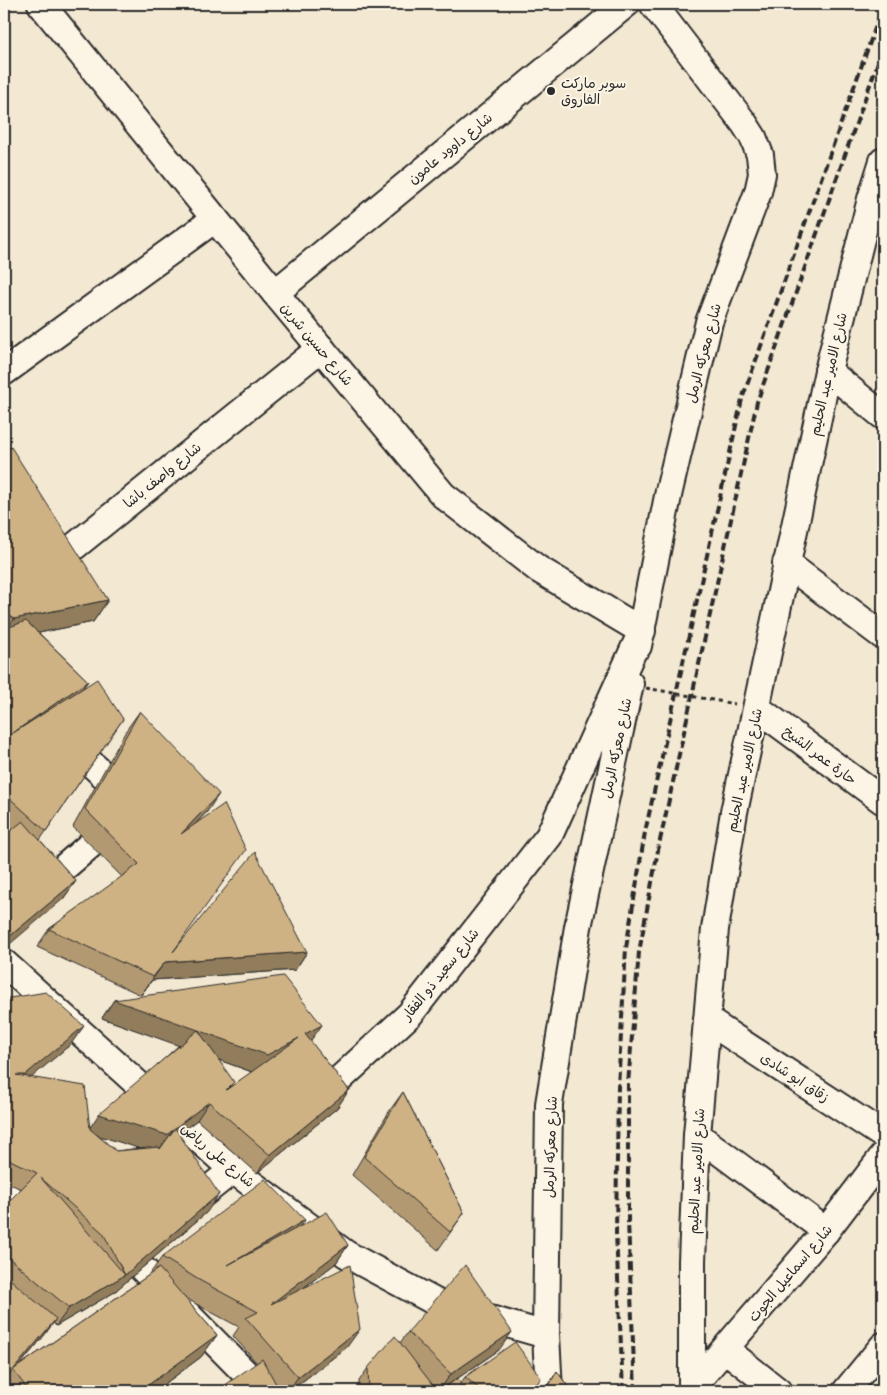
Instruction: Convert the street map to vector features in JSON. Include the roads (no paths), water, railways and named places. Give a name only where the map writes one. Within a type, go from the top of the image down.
[{"type":"street","name":"شارع حسين شرين","points":[[41,4],[215,219],[443,495],[538,570],[642,631]]},
{"type":"street","name":"شارع داوود عامون","points":[[275,292],[626,4]]},
{"type":"street","name":"شارع معركه الرمل","points":[[549,1391],[546,1335],[549,1104],[578,927],[642,631],[669,491],[708,322],[758,192],[762,174],[760,155],[744,123],[653,4]]},
{"type":"street","name":"شارع الامير عبد الحليم","points":[[692,1389],[692,1261],[697,1135],[715,929],[734,812],[746,706],[786,564],[828,371],[877,203],[883,161]]},
{"type":"street","points":[[4,372],[215,219]]},
{"type":"street","name":"شارع واصف باشا","points":[[4,603],[321,348]]},
{"type":"street","points":[[828,371],[883,416]]},
{"type":"street","points":[[786,564],[883,636]]},
{"type":"street","name":"شارع سعيد ذو الفقار","points":[[166,1224],[232,1170],[410,1014],[549,836],[642,631]]},
{"type":"street","name":"حارة عمر الشيخ","points":[[746,706],[883,802]]},
{"type":"street","points":[[4,919],[140,809],[46,720]]},
{"type":"street","name":"شارع على رياض","points":[[4,963],[232,1170],[346,1254],[441,1305],[546,1335]]},
{"type":"street","name":"زقاق ابو شادى","points":[[707,1020],[883,1135]]},
{"type":"street","points":[[697,1135],[826,1231]]},
{"type":"street","name":"شارع اسماعيل الجوت","points":[[692,1389],[826,1231],[883,1156]]},
{"type":"street","points":[[7,1191],[55,1240]]},
{"type":"street","points":[[127,1255],[264,1391]]},
{"type":"street","points":[[846,1391],[883,1346]]},
{"type":"street","points":[[725,1349],[778,1391]]},
{"type":"railway","points":[[623,1391],[616,1233],[618,1087],[626,948],[645,832],[742,399],[883,6]]},
{"type":"railway","points":[[635,1391],[628,1221],[628,1084],[639,952],[659,845],[757,402],[883,48]]},
{"type":"place","name":"سوبر ماركت الفاروق","points":[[551,91]]}]
